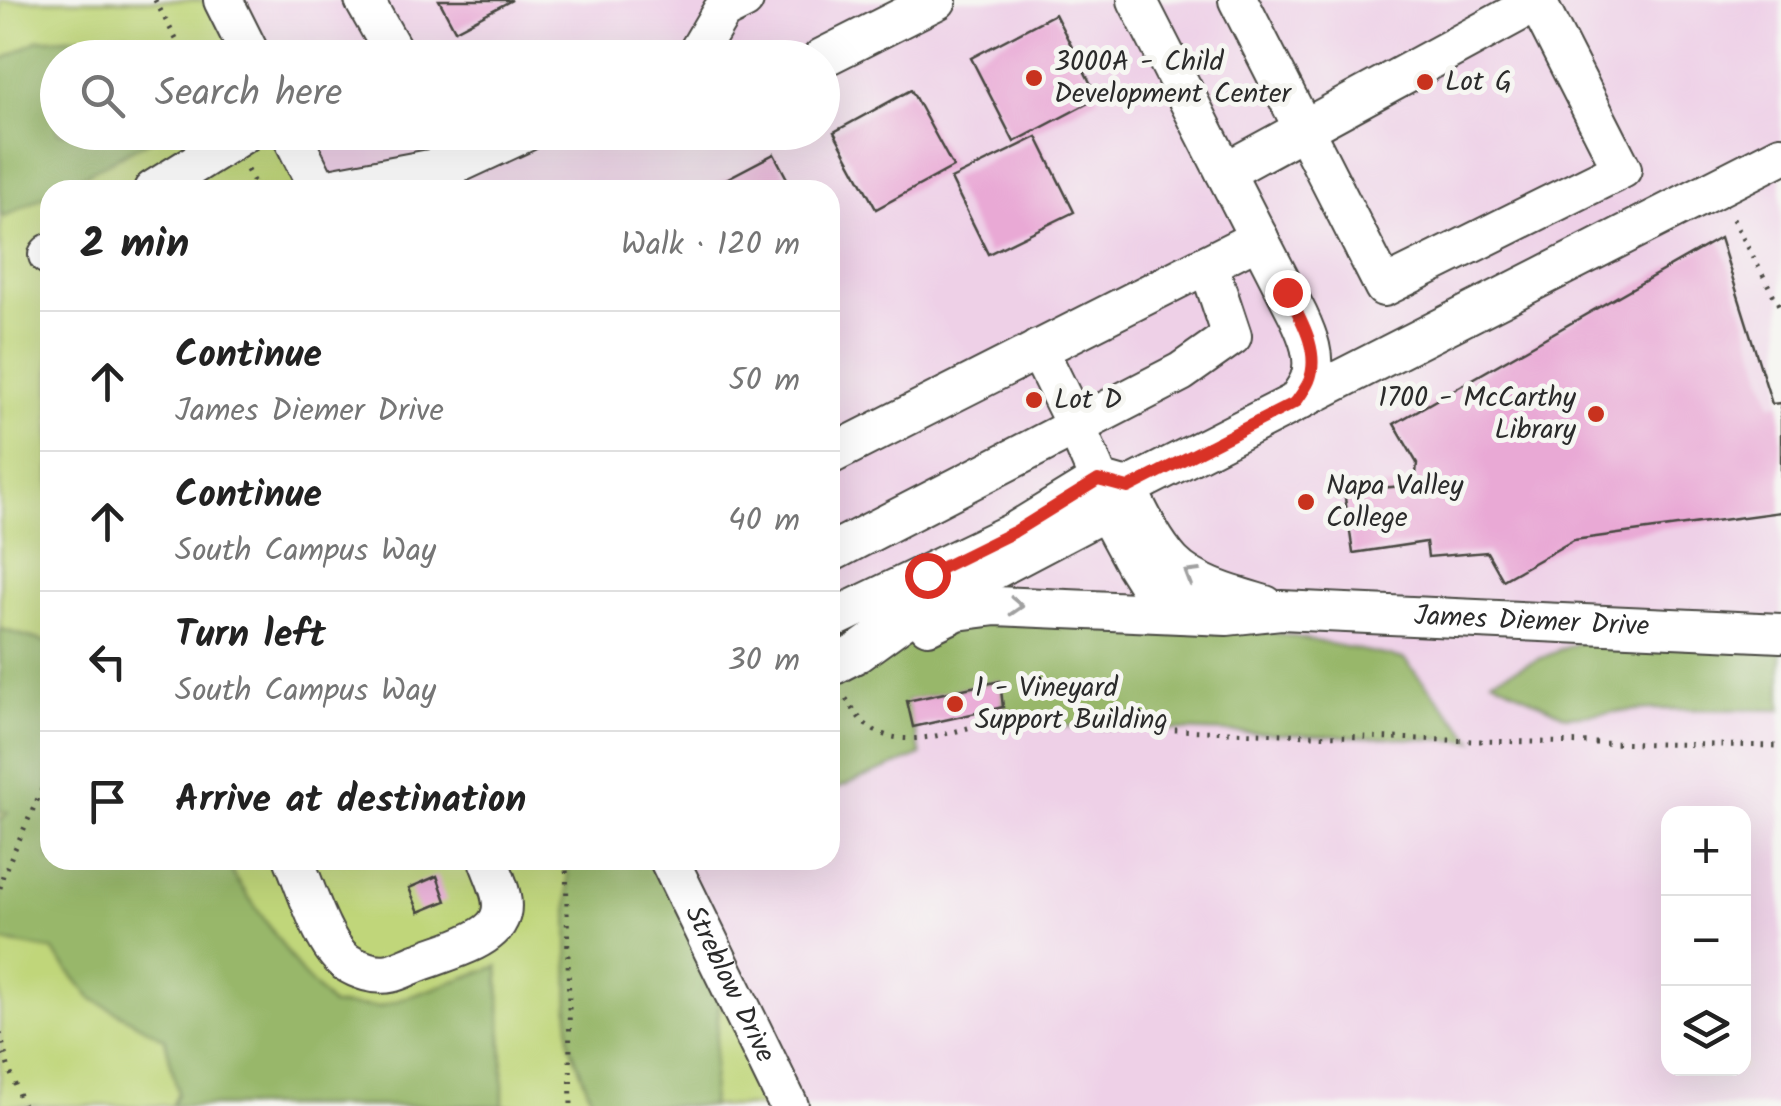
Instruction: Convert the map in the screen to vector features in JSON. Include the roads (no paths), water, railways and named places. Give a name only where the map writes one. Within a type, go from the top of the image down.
[{"type":"street","points":[[222,0],[243,40]]},
{"type":"street","points":[[364,0],[387,40]]},
{"type":"street","points":[[706,40],[722,11],[744,0]]},
{"type":"street","points":[[840,49],[936,0]]},
{"type":"street","points":[[1137,0],[1308,337],[1310,380],[1296,402]]},
{"type":"street","points":[[1225,172],[1304,128],[1536,1],[1622,169],[1384,287],[1304,128],[1238,0]]},
{"type":"street","points":[[169,180],[217,150]]},
{"type":"street","points":[[299,150],[314,180]]},
{"type":"street","points":[[350,180],[442,150]]},
{"type":"street","points":[[840,615],[1014,532],[1111,493],[1781,155]]},
{"type":"street","points":[[840,449],[1259,238]]},
{"type":"street","points":[[840,548],[1181,372],[1232,336],[1208,264]]},
{"type":"street","points":[[1038,349],[1111,493],[1134,564],[1154,595],[1182,614]]},
{"type":"street","points":[[843,671],[914,612],[1111,493]]},
{"type":"street","name":"James Diemer Drive","points":[[1111,493],[1175,566],[1214,589],[1281,610]]},
{"type":"street","name":"James Diemer Drive","points":[[843,671],[957,611],[996,606],[1227,616],[1281,610],[1777,630]]},
{"type":"street","points":[[298,870],[330,946],[342,960],[371,972],[389,973],[473,942],[492,930],[502,907],[492,870]]},
{"type":"street","name":"Streblow Drive","points":[[674,870],[789,1106]]},
{"type":"place","name":"3000A - Child Development Center","points":[[1034,78]]},
{"type":"place","name":"Lot G","points":[[1425,82]]},
{"type":"place","name":"Lot D","points":[[1034,400]]},
{"type":"place","name":"1700 - McCarthy Library","points":[[1596,414]]},
{"type":"place","name":"Napa Valley College","points":[[1306,502]]},
{"type":"place","name":"1 - Vineyard Support Building","points":[[955,704]]}]
